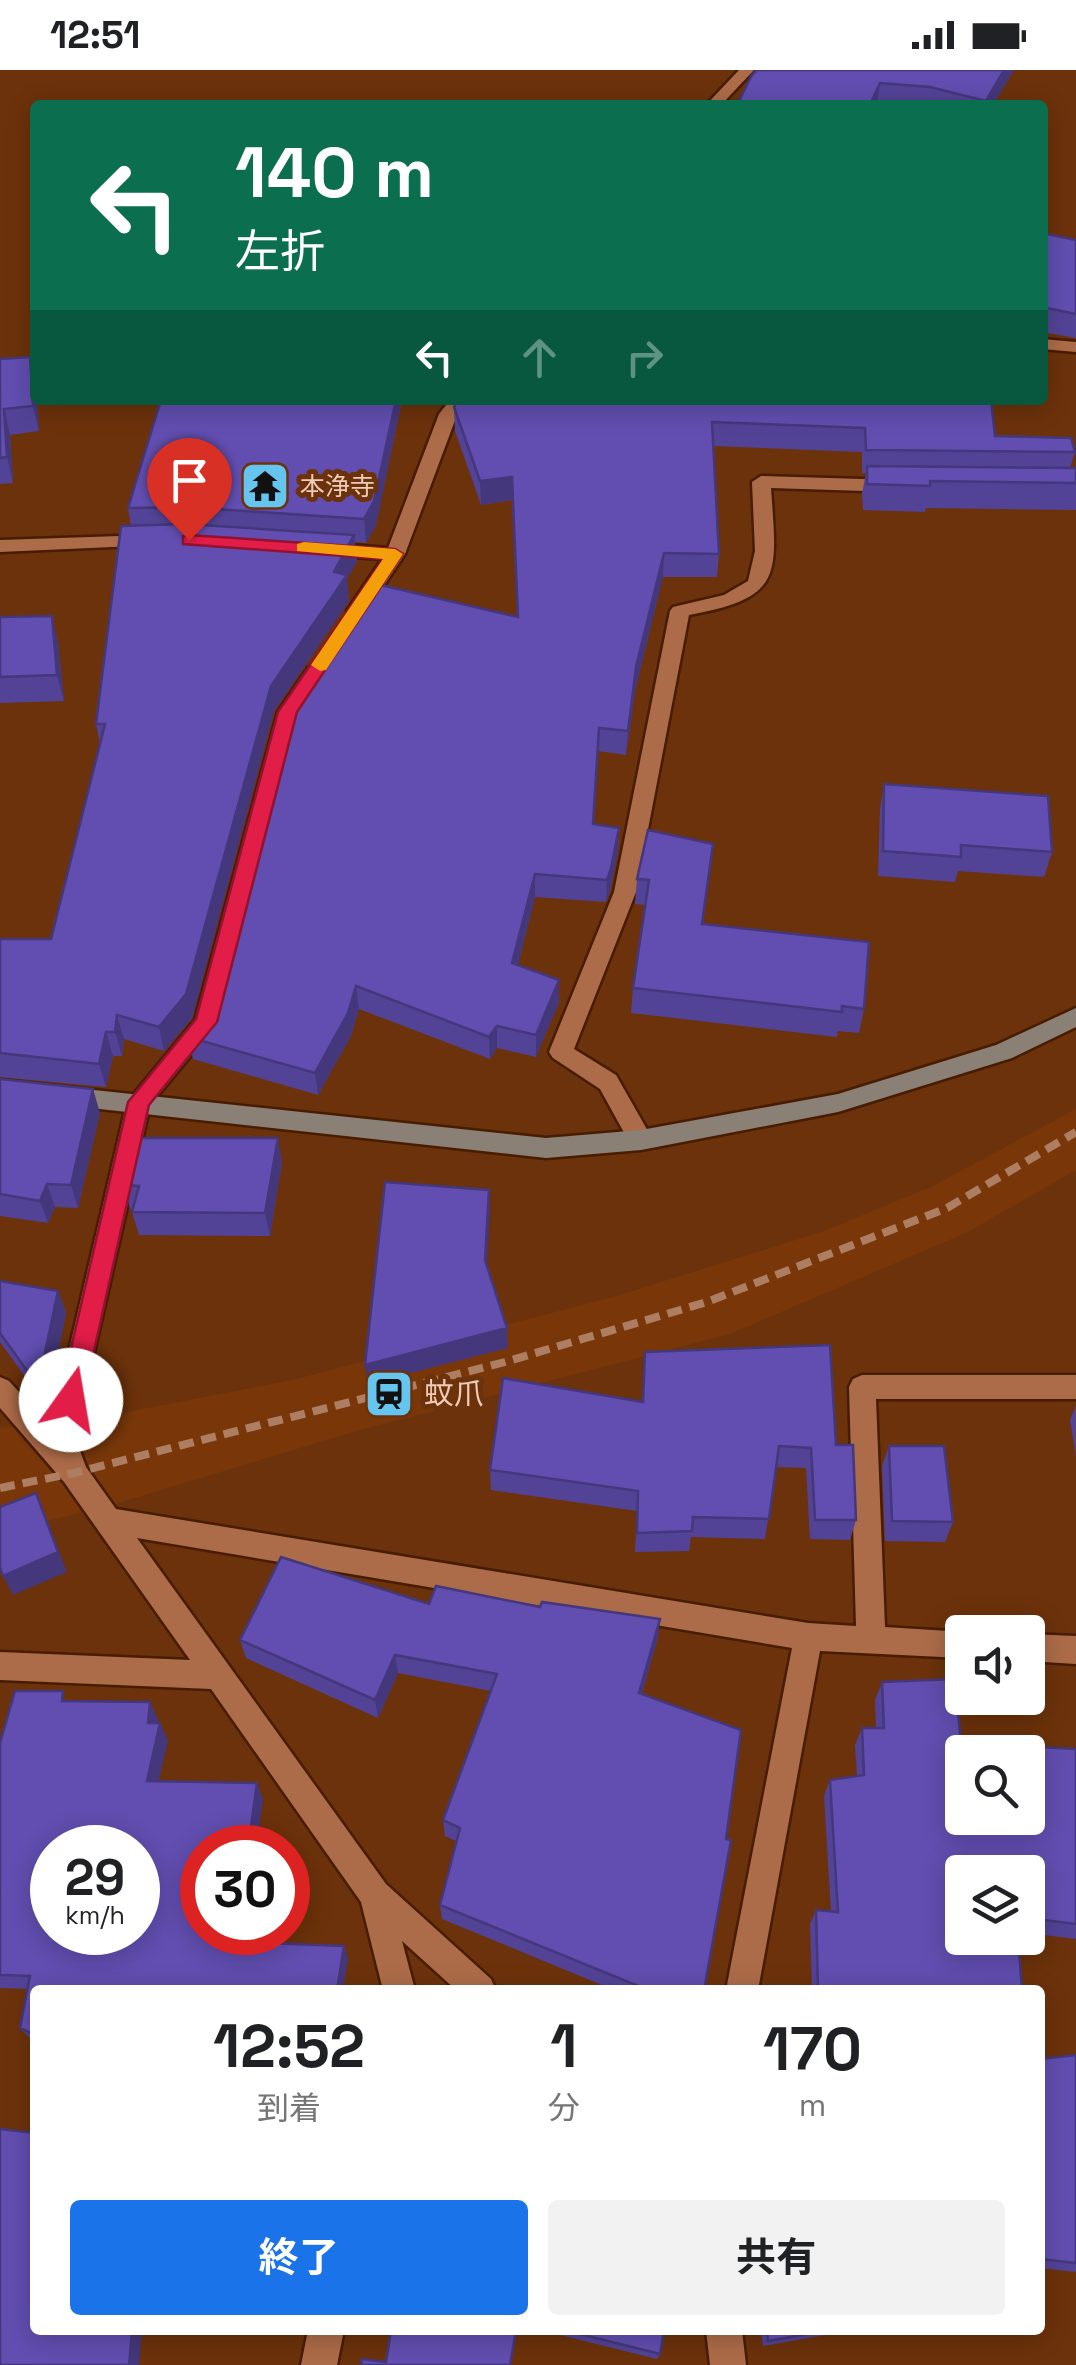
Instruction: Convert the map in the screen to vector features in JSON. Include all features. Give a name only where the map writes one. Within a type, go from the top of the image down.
[{"type":"street","points":[[719,100],[748,70]]},
{"type":"street","points":[[1048,345],[1076,347]]},
{"type":"street","points":[[347,626],[395,554],[448,414],[455,405]]},
{"type":"street","points":[[642,1140],[608,1082],[561,1052],[625,892],[680,611],[735,598],[756,585],[764,565],[762,482],[910,486]]},
{"type":"street","points":[[0,546],[170,541]]},
{"type":"street","points":[[301,547],[395,554]]},
{"type":"street","points":[[74,1474],[62,1438],[138,1102],[206,1022],[288,712],[327,655]]},
{"type":"street","points":[[0,1090],[546,1148],[642,1140],[838,1103],[1004,1052],[1076,1017]]},
{"type":"street","points":[[871,1640],[862,1387],[1076,1387]]},
{"type":"street","points":[[0,1389],[74,1474],[376,1896],[474,1985]]},
{"type":"street","points":[[104,1520],[808,1637],[945,1644]]},
{"type":"street","points":[[743,1985],[808,1637]]},
{"type":"street","points":[[1045,1649],[1076,1650]]},
{"type":"street","points":[[0,1666],[215,1675]]},
{"type":"street","points":[[376,1896],[398,1985]]},
{"type":"street","points":[[319,2365],[325,2335]]},
{"type":"street","points":[[725,2335],[728,2365]]},
{"type":"shaded area","points":[[1076,1109],[1076,1170],[968,1232],[730,1334],[356,1431],[115,1504],[0,1533],[0,1428],[86,1420],[292,1380],[613,1297],[824,1231],[933,1186]]},
{"type":"building","points":[[757,70],[1004,70],[987,100],[930,87],[880,83],[872,100],[740,100]]},
{"type":"building","points":[[1048,234],[1076,240],[1076,314],[1048,308]]},
{"type":"building","points":[[30,357],[33,406],[4,409],[7,457],[0,458],[0,359]]},
{"type":"building","points":[[159,405],[395,405],[374,501],[364,519],[185,507],[128,508]]},
{"type":"building","points":[[992,405],[995,436],[1071,438],[1075,452],[866,450],[865,428],[712,422],[719,554],[664,553],[636,667],[628,731],[599,728],[593,824],[619,828],[607,880],[535,874],[512,963],[559,980],[536,1035],[497,1026],[489,1037],[356,986],[348,1013],[315,1073],[188,1037],[217,1002],[298,691],[372,583],[518,617],[512,477],[480,481],[454,407]]},
{"type":"building","points":[[867,466],[1076,468],[1076,483],[867,484]]},
{"type":"building","points":[[185,524],[354,535],[334,572],[347,575],[271,686],[186,994],[159,1027],[117,1015],[115,1032],[106,1032],[99,1064],[0,1053],[0,939],[51,939],[105,724],[96,724],[121,526]]},
{"type":"building","points":[[52,616],[57,675],[0,677],[0,617]]},
{"type":"building","points":[[884,784],[1048,796],[1052,852],[961,845],[961,857],[883,851]]},
{"type":"building","points":[[648,830],[713,844],[702,924],[869,942],[864,1009],[842,1006],[842,1012],[633,988],[649,880],[637,879]]},
{"type":"building","points":[[0,1079],[93,1089],[71,1185],[47,1184],[40,1201],[0,1194]]},
{"type":"building","points":[[134,1138],[278,1138],[265,1213],[132,1212],[139,1186],[124,1185]]},
{"type":"building","points":[[385,1182],[489,1190],[485,1260],[507,1328],[365,1365]]},
{"type":"building","points":[[0,1281],[58,1291],[38,1386],[0,1333]]},
{"type":"building","points":[[830,1345],[836,1445],[853,1445],[856,1520],[815,1520],[811,1448],[779,1446],[769,1519],[693,1517],[692,1531],[637,1533],[638,1491],[490,1470],[503,1378],[643,1402],[645,1352]]},
{"type":"building","points":[[889,1446],[944,1446],[953,1522],[892,1521]]},
{"type":"building","points":[[36,1493],[58,1552],[3,1576],[0,1507]]},
{"type":"building","points":[[281,1557],[429,1604],[436,1586],[540,1607],[542,1602],[660,1619],[639,1693],[741,1730],[726,1839],[731,1840],[705,1985],[636,1985],[440,1905],[460,1828],[443,1820],[497,1674],[395,1655],[375,1700],[240,1640]]},
{"type":"building","points":[[945,1679],[945,1715],[958,1715],[960,1735],[945,1735],[945,1835],[1045,1835],[1045,1747],[1076,1749],[1076,1924],[1045,1920],[1045,1855],[945,1855],[945,1955],[1019,1955],[1022,1985],[818,1985],[816,1910],[838,1912],[830,1780],[864,1775],[862,1728],[884,1728],[882,1682]]},
{"type":"building","points":[[15,1691],[63,1691],[62,1701],[150,1702],[148,1723],[160,1723],[147,1781],[257,1783],[251,1825],[180,1825],[180,1955],[310,1955],[310,1945],[344,1946],[338,1985],[30,1985],[30,2033],[20,2028],[30,1976],[0,1975],[0,1743]]},
{"type":"building","points":[[1076,2055],[1076,2263],[1045,2260],[1045,2058]]},
{"type":"building","points":[[0,2129],[30,2132],[30,2335],[132,2335],[129,2365],[0,2365]]},
{"type":"building","points":[[390,2335],[515,2335],[510,2365],[361,2365],[362,2359],[386,2362]]},
{"type":"building","points":[[584,2335],[663,2335],[660,2354]]},
{"type":"building","points":[[767,2335],[802,2335],[768,2341]]},
{"type":"railway","points":[[0,1488],[74,1473],[505,1362],[707,1302],[947,1208],[1076,1132]]},
{"type":"slow traffic","points":[[304,547],[395,554],[320,665]]},
{"type":"place","name":"本浄寺","points":[[265,486]]},
{"type":"place","name":"蚊爪","points":[[389,1394]]},
{"type":"route","points":[[71,1400],[138,1102],[206,1022],[288,712],[395,554],[189,540]]}]
